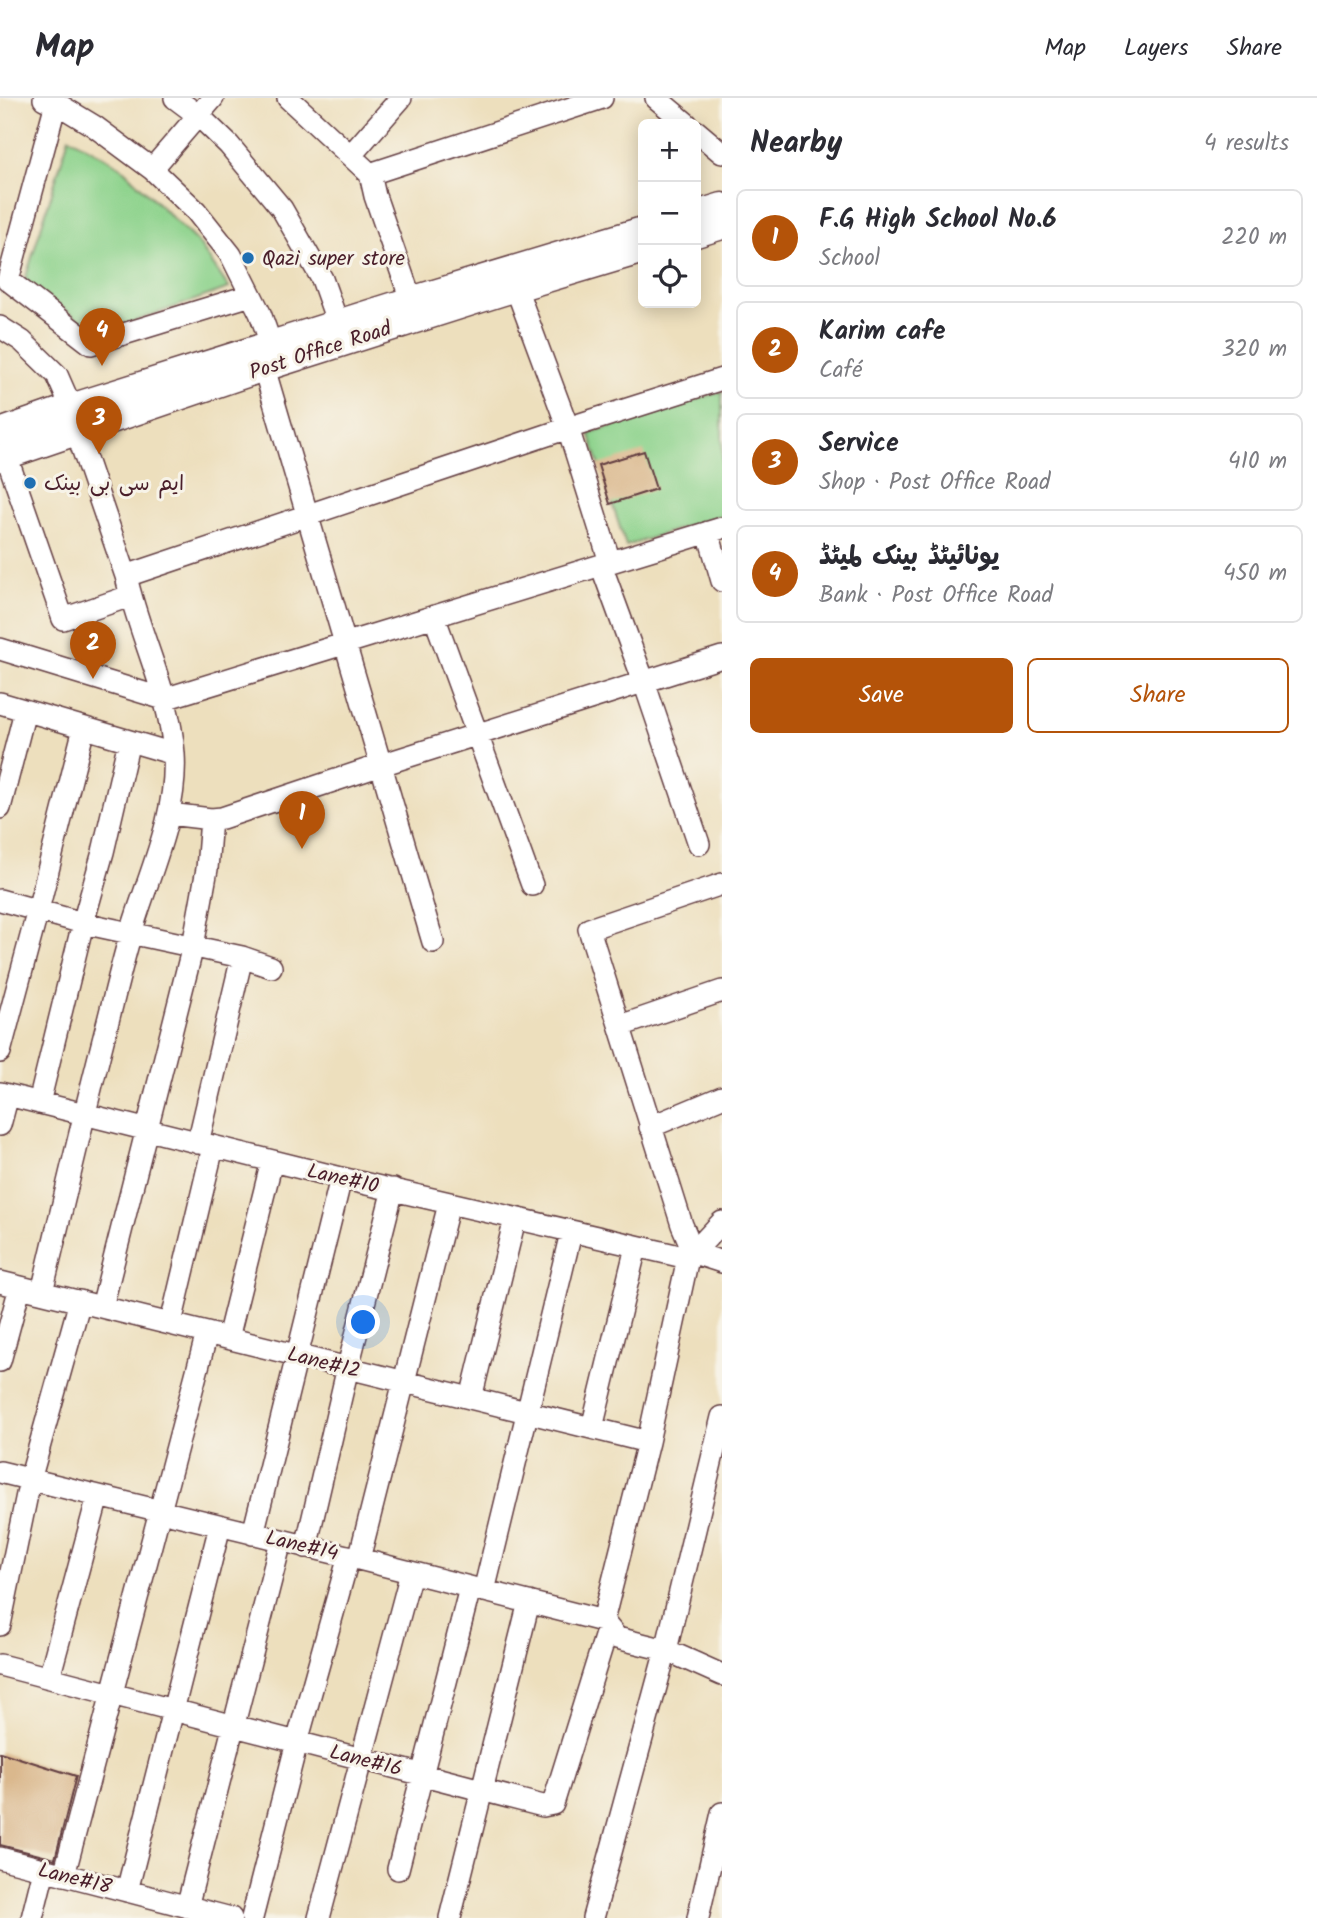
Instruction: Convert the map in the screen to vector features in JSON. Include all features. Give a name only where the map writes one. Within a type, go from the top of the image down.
[{"type":"main road","points":[[701,212],[722,206]]},
{"type":"main road","points":[[701,232],[722,226]]},
{"type":"main road","name":"Post Office Road","points":[[268,356],[338,324],[411,300],[503,285],[638,232]]},
{"type":"main road","name":"Post Office Road","points":[[4,440],[503,285],[638,251]]},
{"type":"street","points":[[175,98],[199,116],[229,145],[282,209],[322,279],[338,324]]},
{"type":"street","points":[[152,169],[213,98]]},
{"type":"street","points":[[288,98],[370,174],[374,196],[411,300]]},
{"type":"street","points":[[351,155],[401,98]]},
{"type":"street","points":[[370,174],[601,98]]},
{"type":"street","points":[[656,98],[681,119]]},
{"type":"street","points":[[251,295],[91,344],[8,280],[50,101],[94,126],[152,169],[196,211],[230,254],[251,295],[260,313],[268,356],[308,514],[433,942]]},
{"type":"street","points":[[701,135],[722,153]]},
{"type":"street","points":[[503,285],[568,428],[606,564],[699,845]]},
{"type":"street","points":[[0,327],[22,341],[57,375],[74,419],[164,699],[174,754],[175,785],[169,814],[131,933],[42,1292]]},
{"type":"street","points":[[4,440],[63,619],[128,586],[308,514],[722,379]]},
{"type":"street","points":[[0,649],[164,699],[715,530],[722,581]]},
{"type":"street","points":[[434,616],[532,885]]},
{"type":"street","points":[[169,814],[222,818],[722,657]]},
{"type":"street","points":[[0,703],[174,754]]},
{"type":"street","points":[[0,808],[25,710]]},
{"type":"street","points":[[0,1052],[84,728]]},
{"type":"street","points":[[39,1103],[130,741]]},
{"type":"street","points":[[102,1307],[193,946],[207,869],[211,819]]},
{"type":"street","points":[[691,1256],[589,929],[722,884]]},
{"type":"street","points":[[0,900],[83,923],[242,957],[271,967]]},
{"type":"street","points":[[170,1323],[242,957]]},
{"type":"street","points":[[620,1026],[722,991]]},
{"type":"street","points":[[0,1125],[4,1094]]},
{"type":"street","name":"Lane#10","points":[[4,1094],[571,1233],[722,1262]]},
{"type":"street","points":[[650,1126],[722,1097]]},
{"type":"street","points":[[228,1338],[272,1161]]},
{"type":"street","points":[[253,1534],[341,1178]]},
{"type":"street","points":[[306,1547],[393,1189]]},
{"type":"street","points":[[252,1918],[297,1742],[354,1558],[449,1204]]},
{"type":"street","points":[[471,1398],[515,1219]]},
{"type":"street","points":[[606,1624],[691,1256],[722,1222]]},
{"type":"street","points":[[398,1869],[421,1774],[528,1412],[571,1233]]},
{"type":"street","points":[[592,1428],[636,1247]]},
{"type":"street","points":[[0,1361],[10,1284]]},
{"type":"street","name":"Lane#12","points":[[10,1284],[648,1442]]},
{"type":"street","points":[[0,1625],[30,1480],[80,1301]]},
{"type":"street","points":[[32,1918],[54,1872],[112,1694],[206,1333]]},
{"type":"street","points":[[593,1918],[666,1650],[722,1417]]},
{"type":"street","name":"Lane#14","points":[[0,1472],[528,1602],[606,1624],[617,1638],[666,1650],[722,1675]]},
{"type":"street","points":[[49,1678],[98,1496]]},
{"type":"street","points":[[127,1891],[220,1526]]},
{"type":"street","points":[[187,1906],[281,1541]]},
{"type":"street","points":[[319,1918],[411,1573]]},
{"type":"street","points":[[450,1918],[528,1602]]},
{"type":"street","name":"Lane#16","points":[[0,1665],[543,1806],[553,1804],[606,1624]]},
{"type":"street","points":[[698,1918],[722,1813]]},
{"type":"street","name":"Lane#18","points":[[0,1858],[127,1891],[149,1908],[187,1906],[231,1918]]},
{"type":"green space","points":[[69,137],[120,166],[199,244],[229,288],[101,333],[24,283]]},
{"type":"green space","points":[[722,391],[722,515],[626,546],[589,433]]},
{"type":"building","points":[[644,451],[656,489],[610,504],[598,465]]},
{"type":"building","points":[[0,1752],[76,1776],[55,1859],[0,1845]]},
{"type":"place","name":"Qazi super store","points":[[248,258]]},
{"type":"place","name":"یونائیٹڈ بینک لمیٹڈ","points":[[102,366]]},
{"type":"place","name":"Service","points":[[99,454]]},
{"type":"place","name":"ایم سی بی بینک","points":[[30,483]]},
{"type":"place","name":"Karim cafe","points":[[93,679]]},
{"type":"place","name":"F.G High School No.6","points":[[302,849]]}]
